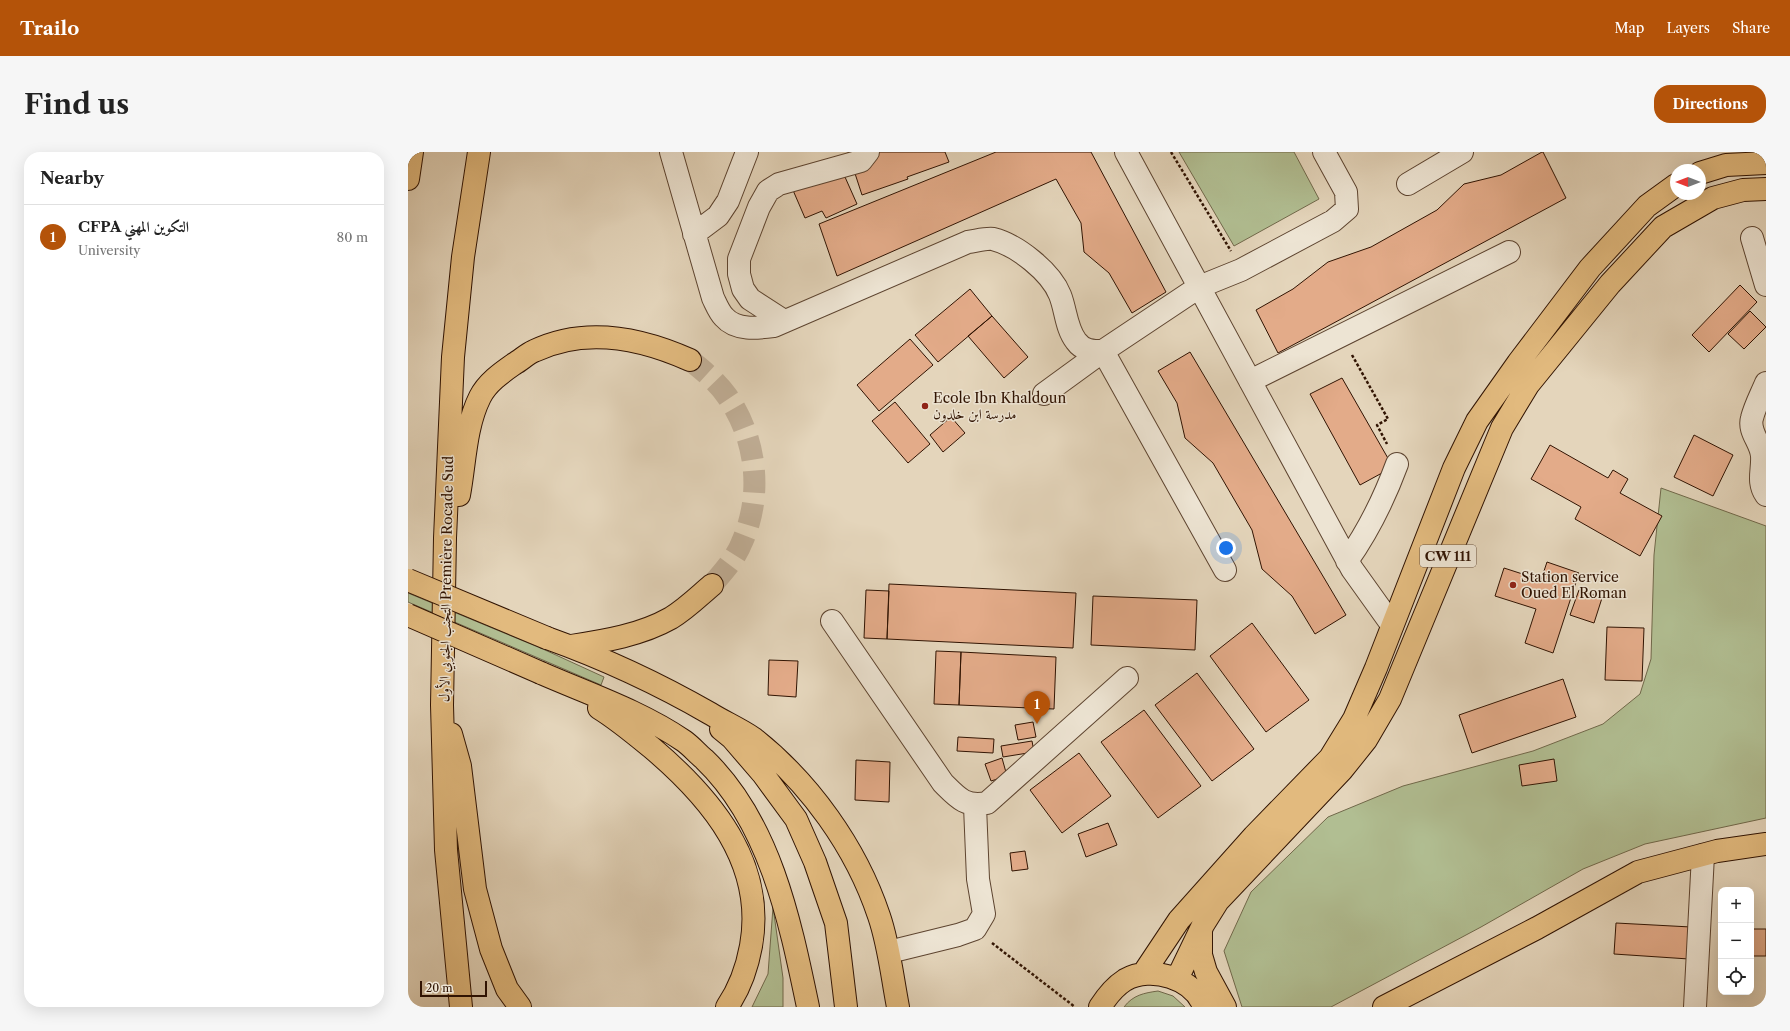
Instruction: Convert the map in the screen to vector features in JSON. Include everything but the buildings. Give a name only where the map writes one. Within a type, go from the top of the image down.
[{"type":"main road","points":[[408,179],[412,152]]},
{"type":"main road","name":"التجنب الجنوبي الأول Première Rocade Sud","points":[[461,1007],[446,850],[442,705],[445,538],[453,358],[463,257],[478,152]]},
{"type":"main road","points":[[1706,171],[1726,165],[1766,163]]},
{"type":"main road","points":[[1143,974],[1179,920],[1254,836],[1330,758],[1354,719],[1376,668],[1454,468],[1477,421],[1518,363],[1590,268],[1647,206],[1670,189]]},
{"type":"main road","name":"CW 111","points":[[1177,979],[1201,929],[1218,901],[1342,770],[1366,740],[1390,699],[1502,428],[1528,385],[1610,284],[1663,227],[1713,198],[1743,190],[1766,189]]},
{"type":"main road","points":[[445,538],[454,518],[473,414],[480,396],[497,375],[534,351],[558,342],[586,336],[611,337],[641,342],[690,360]]},
{"type":"main road","points":[[408,580],[547,638],[571,646],[672,692],[752,737],[789,770],[821,806],[866,882],[879,915],[889,952],[898,1007]]},
{"type":"main road","points":[[571,646],[607,640],[642,631],[672,618],[712,584]]},
{"type":"main road","points":[[408,615],[649,720],[685,742],[718,772],[737,798],[751,823],[771,868],[792,930],[808,1007]]},
{"type":"main road","points":[[542,673],[607,713],[658,753],[684,776],[727,829],[748,878],[753,897],[754,916],[753,935],[746,971],[736,994],[728,1007]]},
{"type":"main road","points":[[672,692],[732,738],[763,774],[796,819],[815,862],[836,923],[846,1007]]},
{"type":"main road","points":[[442,705],[460,766],[475,889],[491,949],[507,989],[520,1007]]},
{"type":"main road","points":[[1384,1007],[1538,928],[1638,872],[1703,855],[1766,844]]},
{"type":"main road","points":[[1201,929],[1201,955],[1206,972],[1225,1007]]},
{"type":"main road","points":[[1101,1006],[1112,990],[1126,980],[1143,974],[1161,974],[1177,979],[1192,989],[1204,1007]]},
{"type":"street","points":[[671,152],[713,298],[724,318],[737,325],[755,329],[774,326],[968,242],[992,239],[1012,246],[1043,270],[1059,293],[1070,330],[1076,342],[1089,351],[1103,351]]},
{"type":"street","points":[[694,234],[707,226],[728,201],[747,152]]},
{"type":"street","points":[[784,322],[750,299],[743,289],[738,274],[738,259],[759,207],[768,191],[779,184],[861,161],[868,152]]},
{"type":"street","points":[[1126,152],[1348,561],[1392,625]]},
{"type":"street","points":[[1044,394],[1103,351],[1199,287],[1241,270],[1333,221],[1347,209],[1346,192],[1324,152]]},
{"type":"street","points":[[1408,184],[1462,152]]},
{"type":"street","points":[[1752,238],[1766,285]]},
{"type":"street","points":[[1250,381],[1509,252]]},
{"type":"street","points":[[1103,351],[1225,570]]},
{"type":"street","points":[[1766,384],[1752,419],[1752,431],[1760,446],[1762,457],[1760,472],[1761,488],[1766,495]]},
{"type":"street","points":[[1348,561],[1378,511],[1397,464]]},
{"type":"street","points":[[832,621],[943,783],[959,799],[975,806],[987,804],[1127,678]]},
{"type":"street","points":[[889,952],[958,935],[975,929],[984,914],[978,879],[975,806]]},
{"type":"street","points":[[1695,1007],[1703,855]]},
{"type":"path","points":[[1171,152],[1231,250],[1241,270]]},
{"type":"path","points":[[1359,367],[1388,419],[1377,425],[1397,464]]},
{"type":"path","points":[[975,929],[1074,1007]]},
{"type":"green space","points":[[1179,152],[1294,152],[1319,199],[1234,246]]},
{"type":"green space","points":[[1661,488],[1766,526],[1766,818],[1645,844],[1583,869],[1481,927],[1331,1007],[1242,1007],[1224,951],[1251,892],[1328,817],[1403,786],[1533,751],[1603,724],[1640,694],[1651,659],[1654,555]]},
{"type":"green space","points":[[408,593],[545,650],[604,677],[601,685],[408,602]]},
{"type":"green space","points":[[773,907],[783,978],[783,1007],[752,1007],[768,974]]},
{"type":"green space","points":[[1158,991],[1173,996],[1185,1007],[1124,1007],[1127,1003],[1139,995]]},
{"type":"tunnel","points":[[690,360],[719,386],[727,396],[745,430],[754,468],[753,505],[749,524],[736,554],[712,585]]},
{"type":"place","name":"Ecole Ibn Khaldoun مدرسة ابن خلدون","points":[[925,406]]},
{"type":"place","name":"Station service Oued El Roman","points":[[1513,585]]},
{"type":"place","name":"CFPA التكوين المهني","points":[[1037,724]]}]
